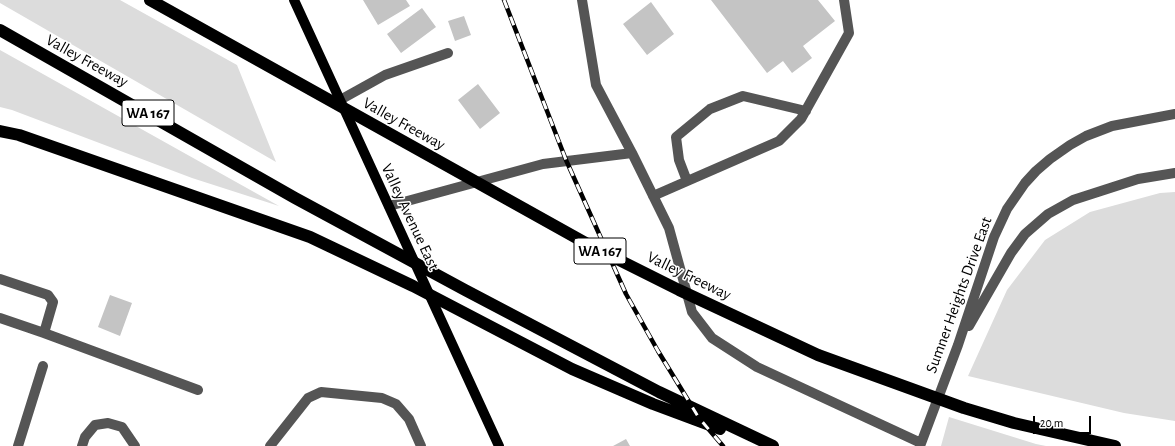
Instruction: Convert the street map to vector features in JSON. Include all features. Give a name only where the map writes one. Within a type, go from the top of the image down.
[{"type":"highway","name":"Valley Freeway","points":[[150,0],[591,246],[679,290],[818,355],[964,408],[1014,423],[1115,446]]},
{"type":"highway","name":"Valley Freeway","points":[[0,30],[295,198],[458,287],[645,385],[772,446]]},
{"type":"highway","points":[[0,131],[19,135],[310,237],[413,286],[572,369],[653,404],[768,446]]},
{"type":"main road","name":"Valley Avenue East","points":[[294,0],[499,446]]},
{"type":"street","points":[[582,0],[596,85],[669,228],[692,312],[712,338],[757,367],[921,444]]},
{"type":"street","points":[[653,196],[779,141],[801,119],[849,33],[844,0]]},
{"type":"street","points":[[340,100],[385,75],[448,53]]},
{"type":"street","points":[[687,181],[679,160],[676,137],[710,109],[743,96],[806,110]]},
{"type":"street","name":"Sumner Heights Drive East","points":[[921,444],[958,345],[994,237],[1015,196],[1036,171],[1070,144],[1112,126],[1175,114]]},
{"type":"street","points":[[389,206],[543,164],[632,153]]},
{"type":"street","points":[[958,345],[1011,252],[1025,234],[1037,222],[1073,200],[1138,180],[1175,173]]},
{"type":"street","points":[[0,279],[48,295],[53,302],[44,333]]},
{"type":"street","points":[[0,318],[198,390]]},
{"type":"street","points":[[18,446],[43,366]]},
{"type":"street","points":[[270,446],[308,398],[321,392],[382,398],[396,404],[409,419],[421,446]]},
{"type":"street","points":[[82,446],[85,436],[95,425],[108,423],[122,427],[135,446]]},
{"type":"shaded area","points":[[0,0],[120,0],[237,65],[276,162],[0,3]]},
{"type":"shaded area","points":[[0,50],[279,206],[192,178],[12,110],[0,107]]},
{"type":"shaded area","points":[[1175,192],[1175,421],[1124,413],[968,376],[1007,290],[1045,240],[1090,212],[1160,193]]},
{"type":"shaded area","points":[[949,417],[1036,444],[1046,446],[941,446]]},
{"type":"building","points":[[363,0],[406,0],[410,6],[378,25]]},
{"type":"building","points":[[711,0],[818,0],[835,21],[803,46],[812,58],[792,73],[783,61],[767,73]]},
{"type":"building","points":[[651,2],[674,34],[647,55],[623,24]]},
{"type":"building","points":[[422,8],[436,27],[401,53],[387,34]]},
{"type":"building","points":[[464,16],[471,35],[455,41],[448,21]]},
{"type":"building","points":[[478,84],[500,113],[480,129],[458,100]]},
{"type":"building","points":[[110,295],[132,303],[120,336],[98,327]]},
{"type":"building","points":[[626,439],[630,446],[613,446]]},
{"type":"railway","points":[[504,0],[566,160],[626,294],[658,351],[699,418],[723,446]]}]
